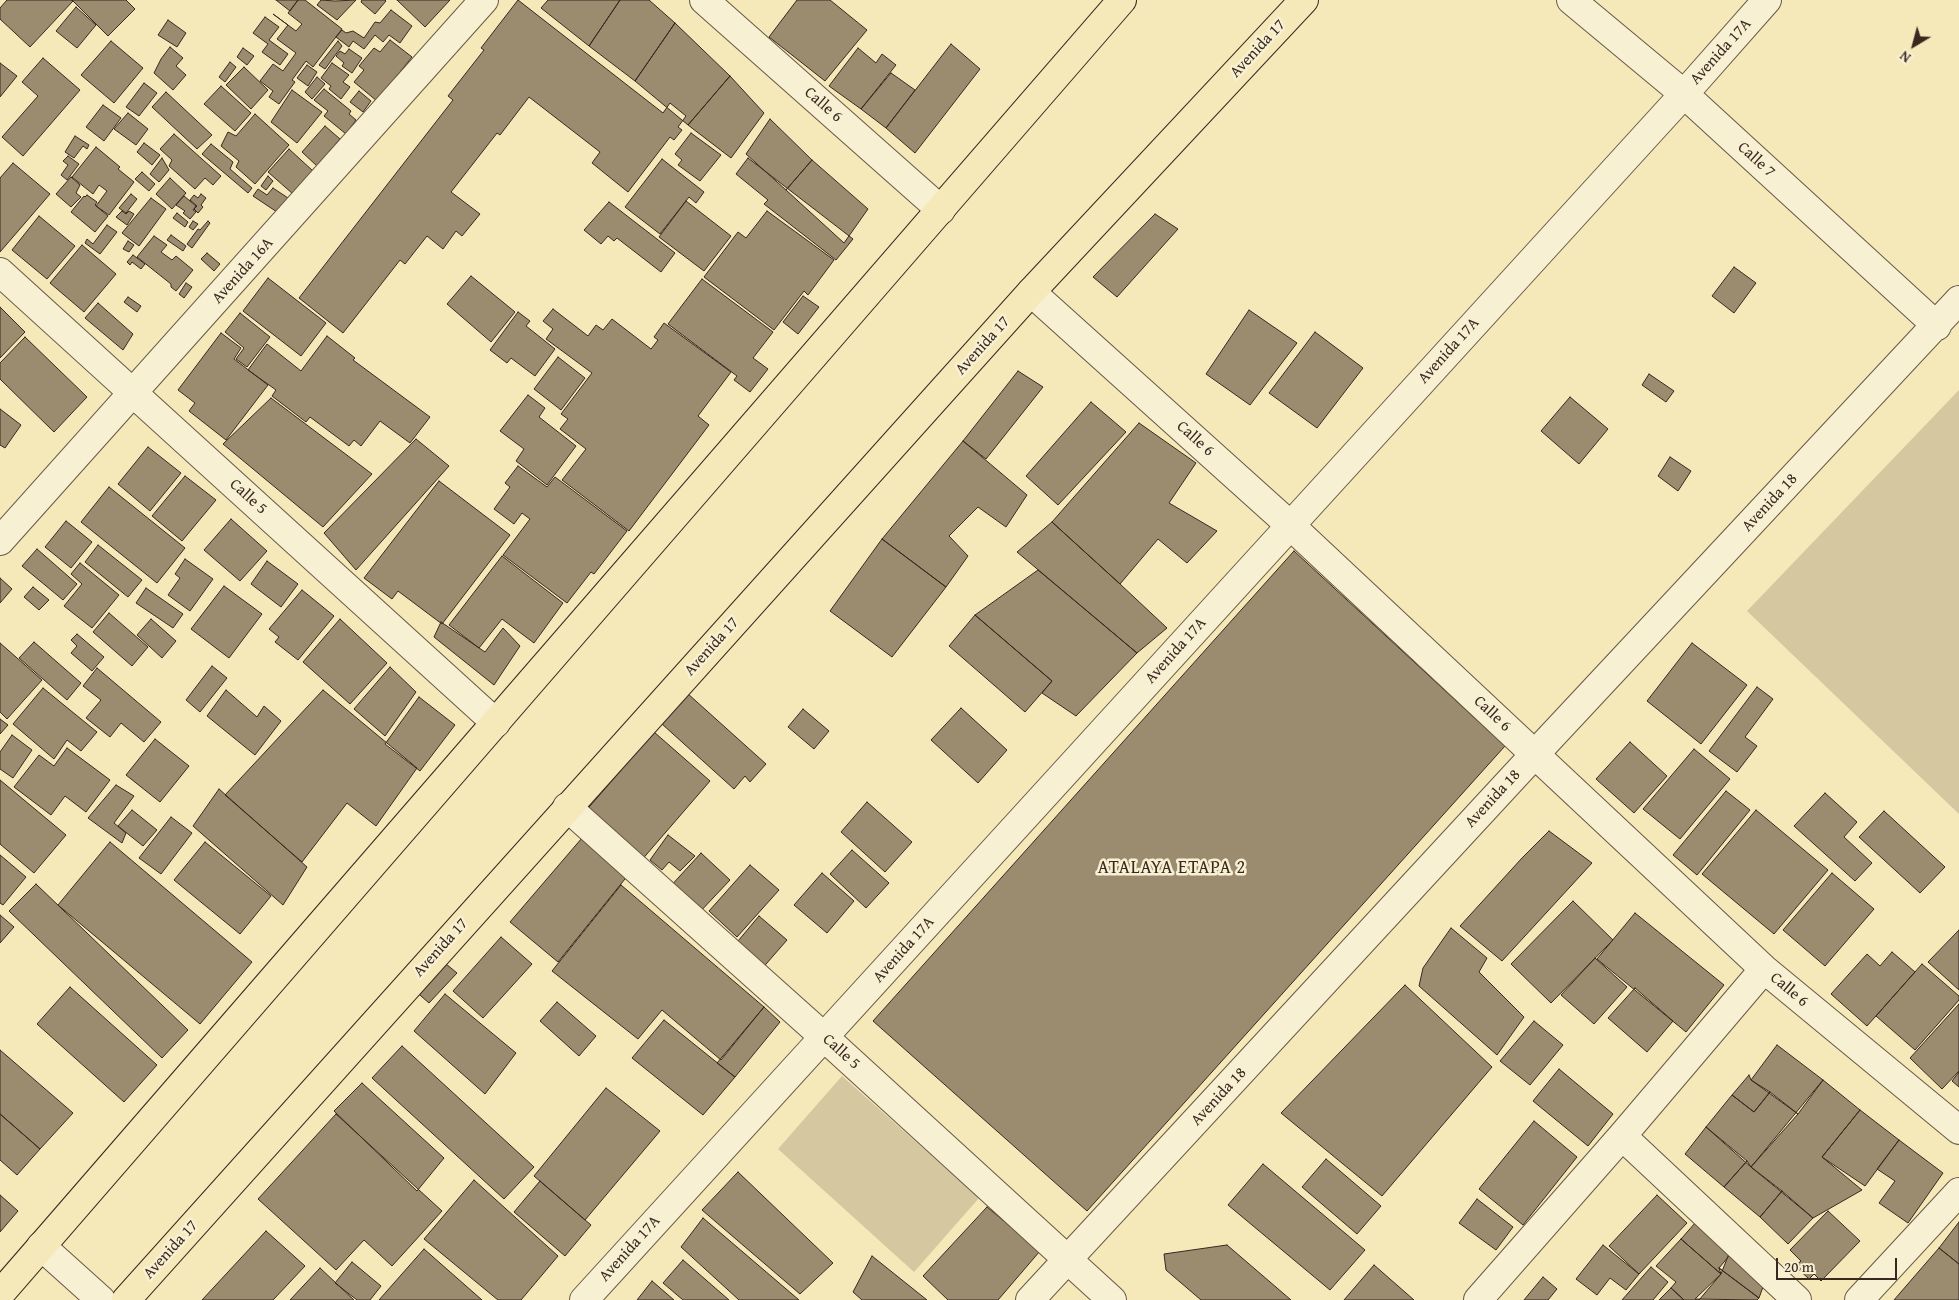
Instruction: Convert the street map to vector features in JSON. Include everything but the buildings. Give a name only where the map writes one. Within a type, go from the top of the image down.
[{"type":"main road","points":[[0,1294],[942,210],[1122,0]]},
{"type":"main road","name":"Avenida 17","points":[[126,1300],[1031,292],[1304,0]]},
{"type":"street","name":"Avenida 16A","points":[[0,541],[484,0]]},
{"type":"street","name":"Calle 6","points":[[704,0],[942,210]]},
{"type":"street","name":"Calle 7","points":[[1571,0],[1684,94],[1937,326]]},
{"type":"street","name":"Avenida 17A","points":[[584,1300],[1291,526],[1684,94],[1767,0]]},
{"type":"street","name":"Calle 5","points":[[0,272],[496,723]]},
{"type":"street","name":"Calle 6","points":[[1031,292],[1291,526],[1764,969],[1959,1130]]},
{"type":"street","name":"Avenida 18","points":[[1030,1300],[1535,754],[1937,326],[1959,300]]},
{"type":"street","name":"Calle 5","points":[[567,807],[824,1037],[1067,1261],[1112,1300]]},
{"type":"street","points":[[1478,1300],[1622,1136],[1764,969]]},
{"type":"street","points":[[1622,1136],[1797,1300]]},
{"type":"street","points":[[1859,1300],[1959,1192]]},
{"type":"street","points":[[41,1246],[101,1300]]},
{"type":"shaded area","points":[[1959,390],[1959,814],[1747,611]]},
{"type":"shaded area","points":[[842,1076],[979,1198],[914,1272],[778,1149]]},
{"type":"district","name":"ATALAYA ETAPA 2","points":[[1172,868]]}]
